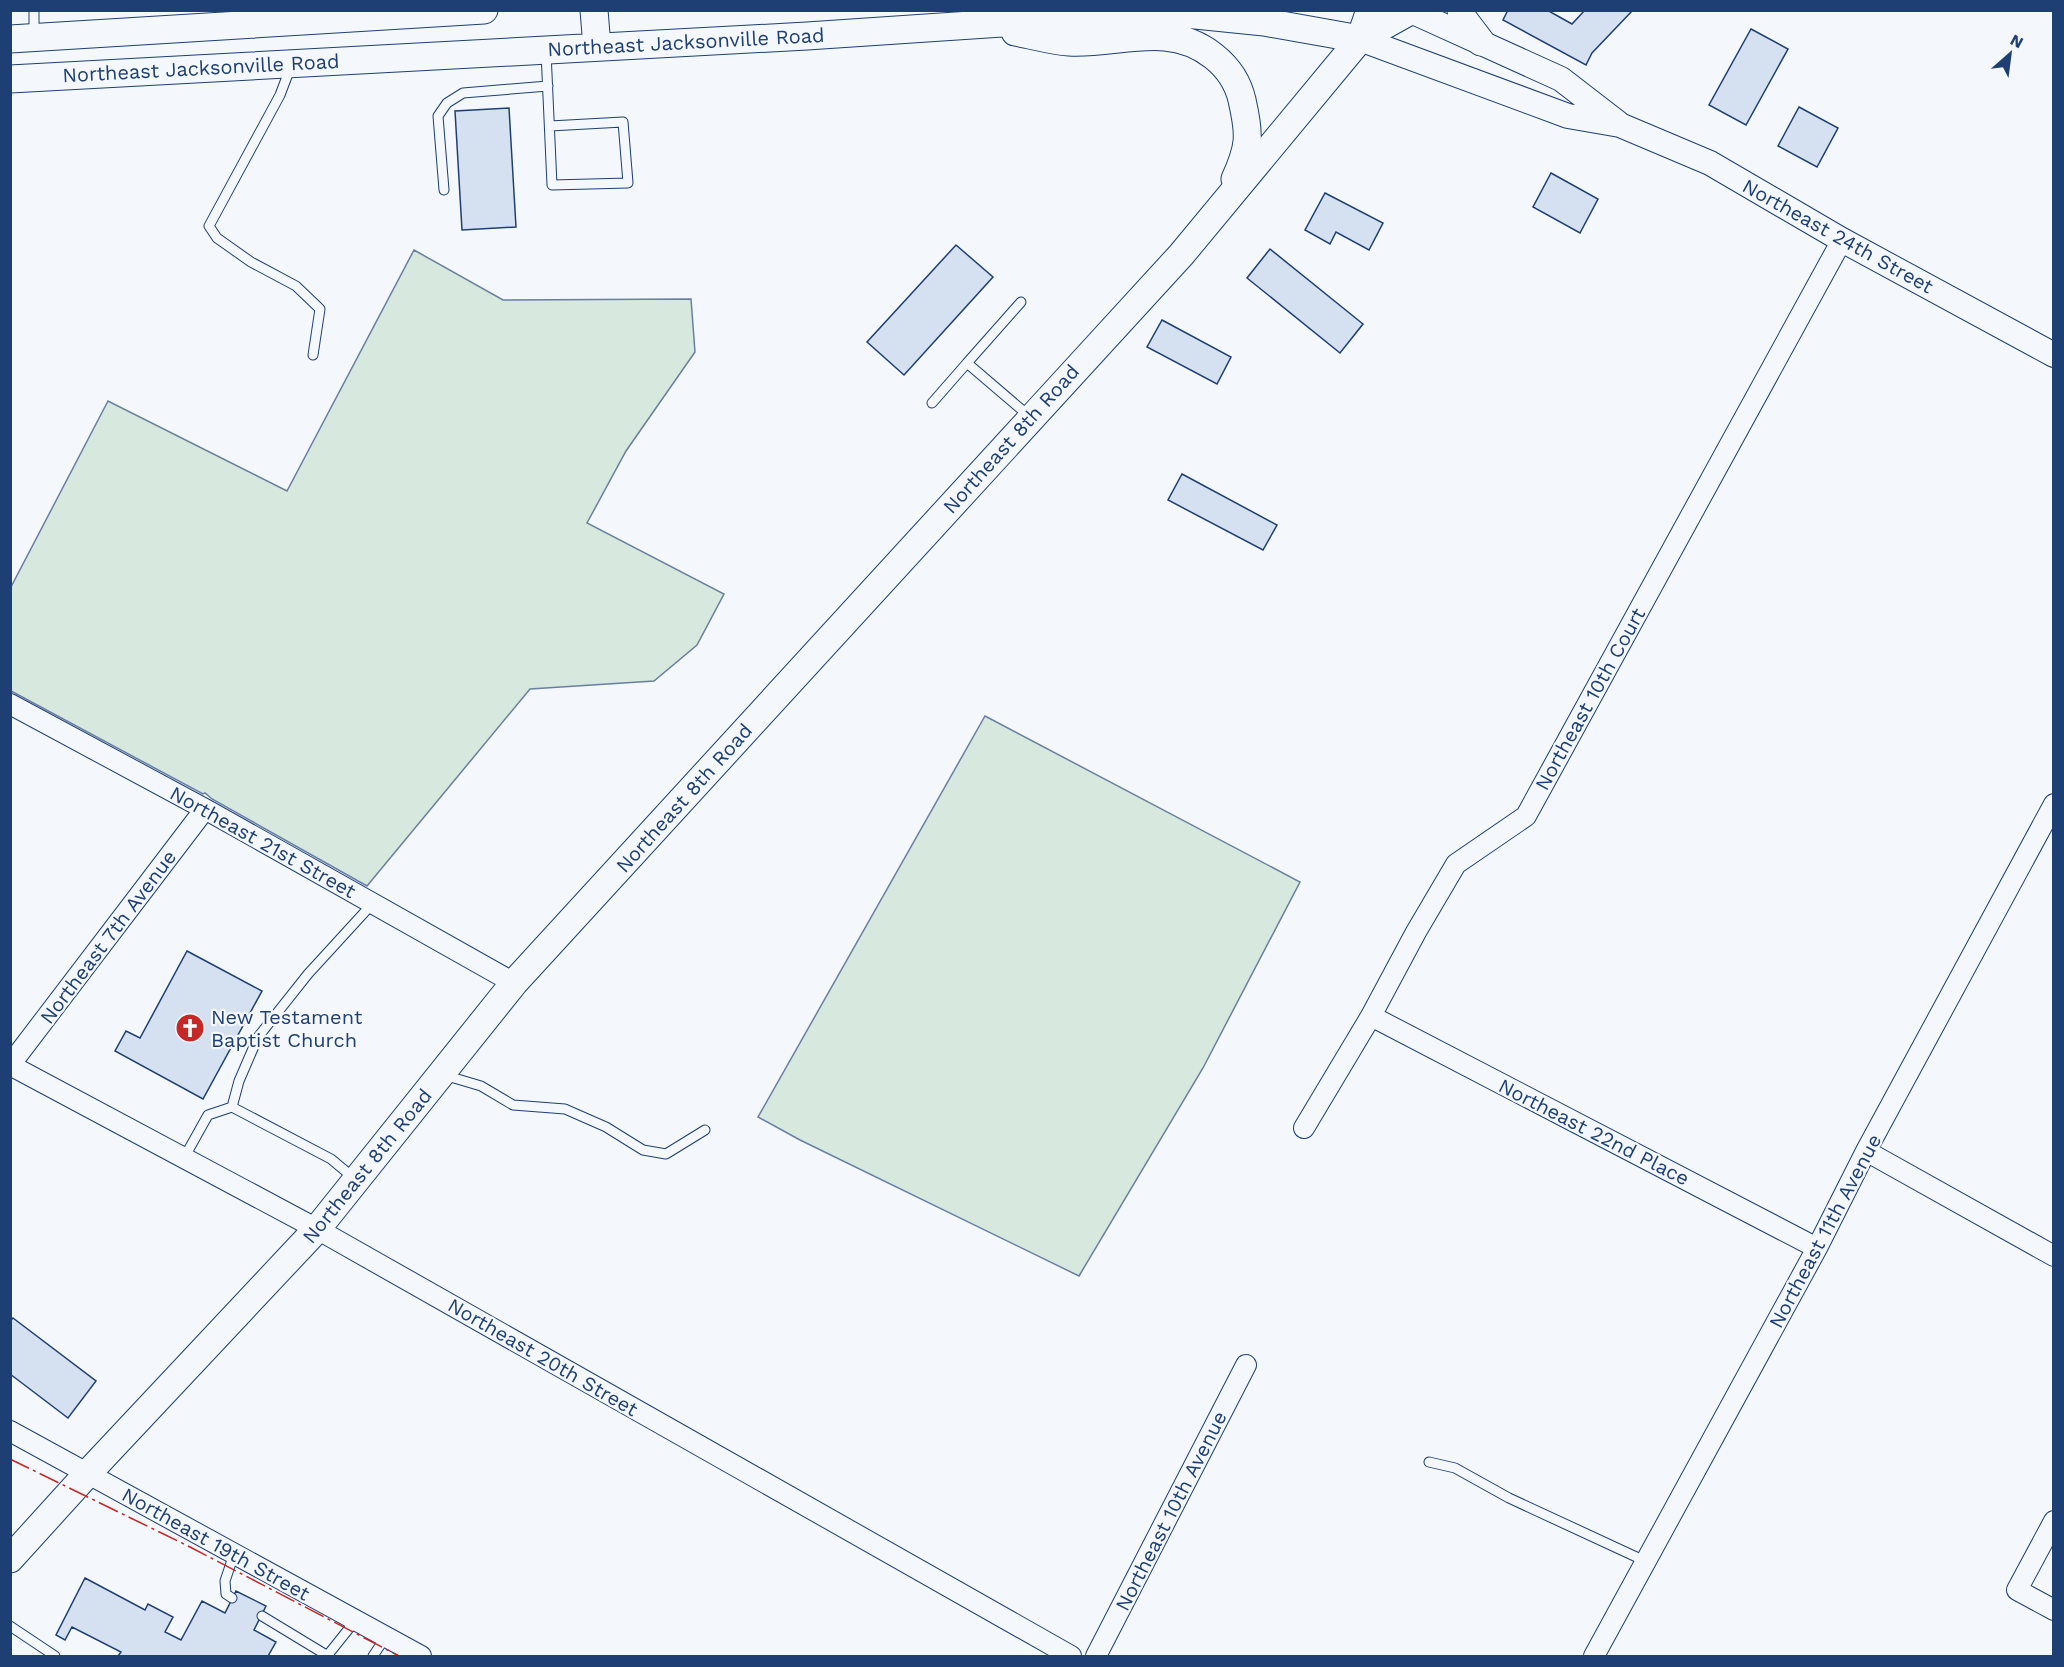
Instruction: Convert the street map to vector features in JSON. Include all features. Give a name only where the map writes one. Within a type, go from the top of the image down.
[{"type":"main road","points":[[22,38],[484,10]]},
{"type":"main road","points":[[594,10],[597,47]]},
{"type":"main road","name":"Northeast 8th Road","points":[[10,1559],[317,1228],[514,983],[1180,255],[1360,39],[1370,10]]},
{"type":"main road","points":[[1461,10],[1462,17],[1481,42]]},
{"type":"main road","name":"Northeast 8th Road","points":[[1360,39],[1410,11]]},
{"type":"main road","name":"Northeast Jacksonville Road","points":[[10,79],[546,50],[1166,12],[1264,22],[1360,39]]},
{"type":"main road","points":[[979,24],[1069,42],[1166,37],[1209,52],[1223,64],[1235,80],[1248,126],[1248,146],[1221,208]]},
{"type":"street","name":"Northeast 24th Street","points":[[1410,11],[1561,79],[1620,125]]},
{"type":"street","name":"Northeast 24th Street","points":[[1360,39],[1568,116],[1620,125],[1710,163],[1842,240],[2054,355]]},
{"type":"street","name":"Northeast 10th Court","points":[[1304,1128],[1371,1016],[1456,864],[1526,816],[1842,240]]},
{"type":"street","name":"Northeast 21st Street","points":[[10,704],[205,809],[514,983]]},
{"type":"street","name":"Northeast 11th Avenue","points":[[1594,1656],[1817,1248],[1866,1151],[2054,804]]},
{"type":"street","name":"Northeast 7th Avenue","points":[[10,1065],[205,809]]},
{"type":"street","name":"Northeast 22nd Place","points":[[1371,1016],[1817,1248]]},
{"type":"street","name":"Northeast 20th Street","points":[[10,1065],[317,1228],[1071,1656]]},
{"type":"street","points":[[1866,1151],[2054,1256]]},
{"type":"street","name":"Northeast 10th Avenue","points":[[1096,1656],[1246,1365]]},
{"type":"street","name":"Northeast 19th Street","points":[[10,1431],[421,1656]]},
{"type":"street","points":[[2054,1521],[2018,1590],[2054,1610]]},
{"type":"lane","points":[[22,38],[34,10]]},
{"type":"lane","points":[[546,50],[552,185],[628,183],[623,122],[550,126]]},
{"type":"lane","points":[[292,64],[280,95],[209,226],[217,238],[251,262],[296,286],[320,309],[313,355]]},
{"type":"lane","points":[[444,190],[438,116],[447,103],[463,93],[548,86]]},
{"type":"lane","points":[[932,404],[1022,302]]},
{"type":"lane","points":[[967,363],[1031,417]]},
{"type":"lane","points":[[232,1107],[239,1081],[258,1037],[308,974],[373,903]]},
{"type":"lane","points":[[441,1074],[481,1086],[513,1105],[565,1109],[606,1127],[643,1150],[666,1154],[705,1130]]},
{"type":"lane","points":[[184,1158],[208,1115],[232,1107],[331,1159],[356,1180]]},
{"type":"lane","points":[[1429,1462],[1455,1468],[1509,1498],[1645,1561]]},
{"type":"lane","points":[[232,1598],[226,1594],[225,1581],[234,1554]]},
{"type":"lane","points":[[262,1616],[327,1656],[355,1621]]},
{"type":"lane","points":[[10,1626],[55,1656]]},
{"type":"lane","points":[[373,1656],[385,1638]]},
{"type":"shaded area","points":[[414,250],[503,300],[691,299],[695,352],[626,451],[587,523],[724,594],[697,645],[654,681],[530,689],[367,886],[205,793],[203,794],[11,691],[11,587],[108,401],[287,491]]},
{"type":"shaded area","points":[[985,716],[1300,882],[1203,1068],[1079,1276],[800,1140],[758,1117]]},
{"type":"building","points":[[1508,10],[1547,10],[1572,24],[1585,10],[1633,10],[1592,53],[1586,65],[1503,20]]},
{"type":"building","points":[[1751,29],[1788,49],[1746,125],[1709,105]]},
{"type":"building","points":[[1799,107],[1838,128],[1817,167],[1778,146]]},
{"type":"building","points":[[509,108],[516,227],[462,230],[455,111]]},
{"type":"building","points":[[1551,173],[1598,199],[1580,233],[1533,207]]},
{"type":"building","points":[[1325,193],[1383,223],[1369,250],[1336,232],[1330,244],[1305,230]]},
{"type":"building","points":[[956,245],[993,277],[904,375],[867,342]]},
{"type":"building","points":[[1270,249],[1363,324],[1340,353],[1247,278]]},
{"type":"building","points":[[1162,320],[1231,357],[1217,384],[1147,347]]},
{"type":"building","points":[[1182,474],[1277,525],[1263,550],[1168,500]]},
{"type":"building","points":[[187,951],[262,991],[203,1099],[115,1051],[126,1031],[140,1038]]},
{"type":"building","points":[[13,1318],[96,1381],[68,1418],[10,1374],[10,1321]]},
{"type":"building","points":[[85,1578],[145,1610],[148,1604],[173,1617],[165,1632],[181,1640],[202,1601],[225,1613],[236,1591],[266,1606],[254,1630],[276,1642],[268,1656],[118,1656],[121,1652],[72,1627],[65,1640],[56,1635]]},
{"type":"power","points":[[10,1459],[190,1547],[399,1656]]},
{"type":"place","name":"New Testament Baptist Church","points":[[190,1028]]}]
